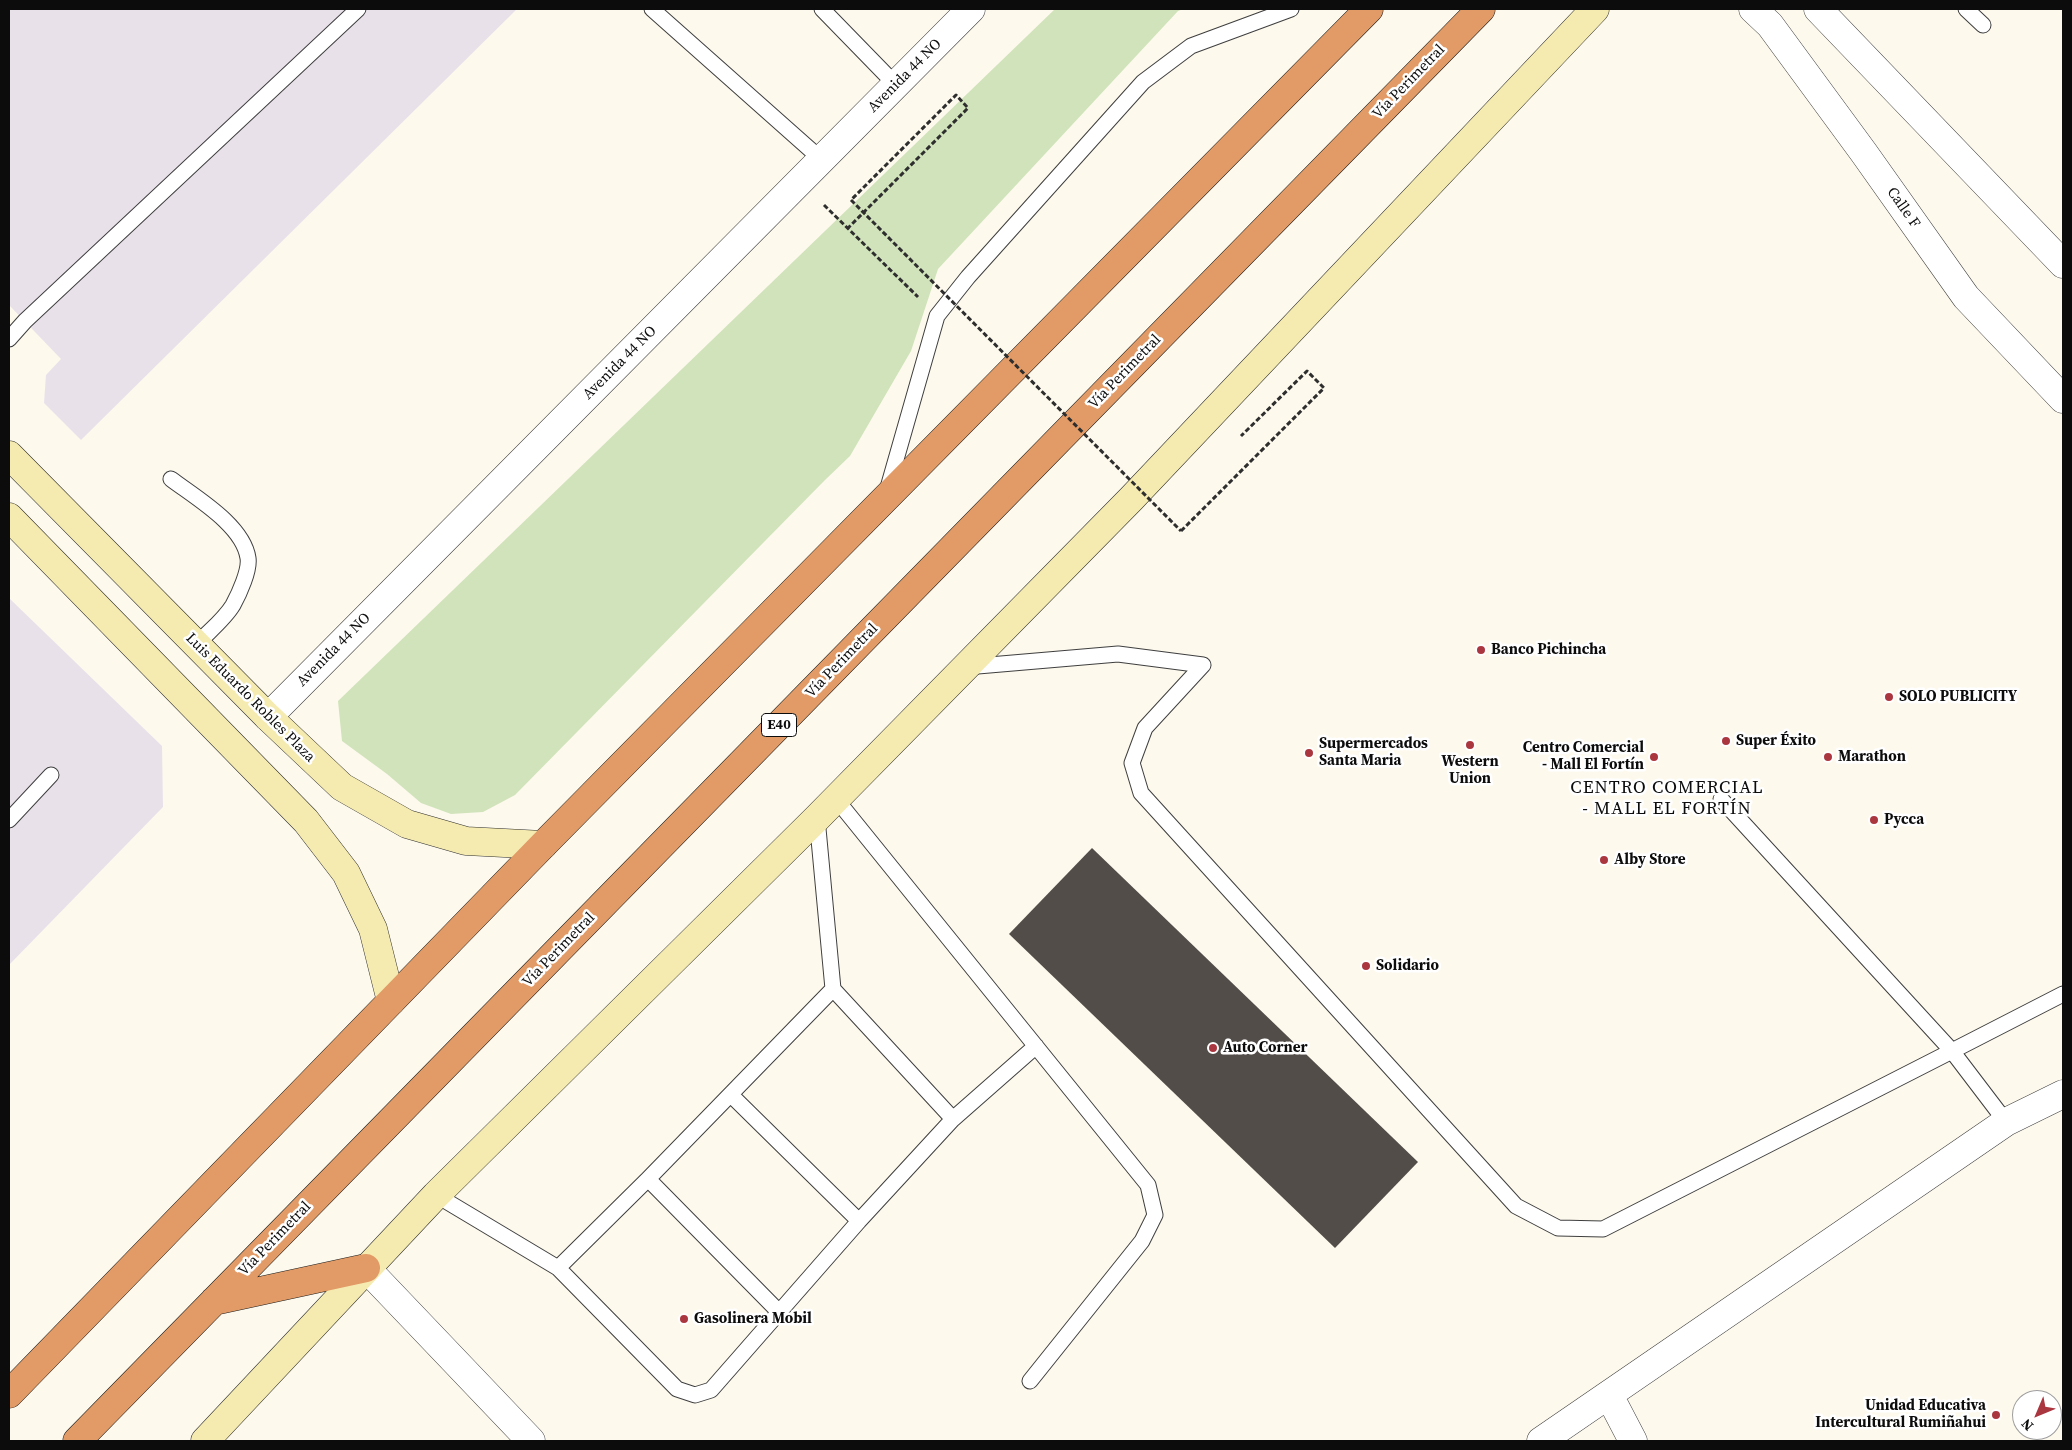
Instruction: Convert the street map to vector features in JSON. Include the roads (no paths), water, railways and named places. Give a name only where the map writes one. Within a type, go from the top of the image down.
[{"type":"highway","points":[[9,1394],[543,845],[1369,9]]},
{"type":"highway","name":"Vía Perimetral","points":[[77,1441],[1481,9]]},
{"type":"highway","points":[[214,1301],[366,1268]]},
{"type":"highway","points":[[9,1383],[54,1348]]},
{"type":"main road","points":[[205,1441],[436,1195],[836,799],[1131,499],[1595,9]]},
{"type":"main road","name":"Luis Eduardo Robles Plaza","points":[[9,455],[268,717],[342,788],[407,824],[466,841],[543,845]]},
{"type":"main road","points":[[9,517],[306,820],[346,873],[373,929],[391,1001]]},
{"type":"street","name":"Avenida 44 NO","points":[[268,717],[971,9]]},
{"type":"street","name":"Calle F","points":[[1753,9],[1770,25],[1864,152],[1966,297],[2063,399]]},
{"type":"street","points":[[1818,9],[2063,264]]},
{"type":"street","points":[[1541,1441],[2006,1122],[2063,1094]]},
{"type":"street","points":[[366,1268],[531,1441]]},
{"type":"street","points":[[1609,1395],[1633,1441]]},
{"type":"lane","points":[[9,339],[33,314],[358,9]]},
{"type":"lane","points":[[652,9],[822,160]]},
{"type":"lane","points":[[822,9],[896,85]]},
{"type":"lane","points":[[884,501],[937,316],[968,277],[1143,82],[1191,46],[1291,9]]},
{"type":"lane","points":[[1966,9],[1983,25]]},
{"type":"lane","points":[[171,479],[221,516],[241,539],[248,558],[244,584],[232,607],[196,645]]},
{"type":"lane","points":[[964,667],[1118,654],[1203,665],[1145,728],[1132,763],[1141,793],[1516,1206],[1558,1228],[1603,1229],[2063,994]]},
{"type":"lane","points":[[9,820],[51,775]]},
{"type":"lane","points":[[836,799],[1148,1185],[1155,1215],[1142,1241],[1030,1381]]},
{"type":"lane","points":[[1721,799],[1952,1050],[2006,1122]]},
{"type":"lane","points":[[817,818],[833,989],[953,1119]]},
{"type":"lane","points":[[558,1268],[648,1179],[833,989]]},
{"type":"lane","points":[[436,1195],[558,1268],[677,1389],[695,1395],[711,1390],[859,1221],[953,1119],[1036,1046]]},
{"type":"lane","points":[[731,1094],[859,1221]]},
{"type":"lane","points":[[648,1179],[779,1312]]},
{"type":"place","name":"Banco Pichincha","points":[[1481,650]]},
{"type":"place","name":"SOLO PUBLICITY","points":[[1889,697]]},
{"type":"place","name":"Super Éxito","points":[[1726,741]]},
{"type":"place","name":"Western Union","points":[[1470,745]]},
{"type":"place","name":"Supermercados Santa Maria","points":[[1309,753]]},
{"type":"place","name":"Centro Comercial - Mall El Fortín","points":[[1654,757]]},
{"type":"place","name":"Marathon","points":[[1828,757]]},
{"type":"place","name":"Pycca","points":[[1874,820]]},
{"type":"place","name":"Alby Store","points":[[1604,860]]},
{"type":"place","name":"Solidario","points":[[1366,966]]},
{"type":"place","name":"Auto Corner","points":[[1213,1048]]},
{"type":"place","name":"Gasolinera Mobil","points":[[684,1319]]},
{"type":"place","name":"Unidad Educativa Intercultural Rumiñahui","points":[[1996,1415]]},
{"type":"district","name":"CENTRO COMERCIAL - MALL EL FORTÍN","points":[[1667,798]]}]
